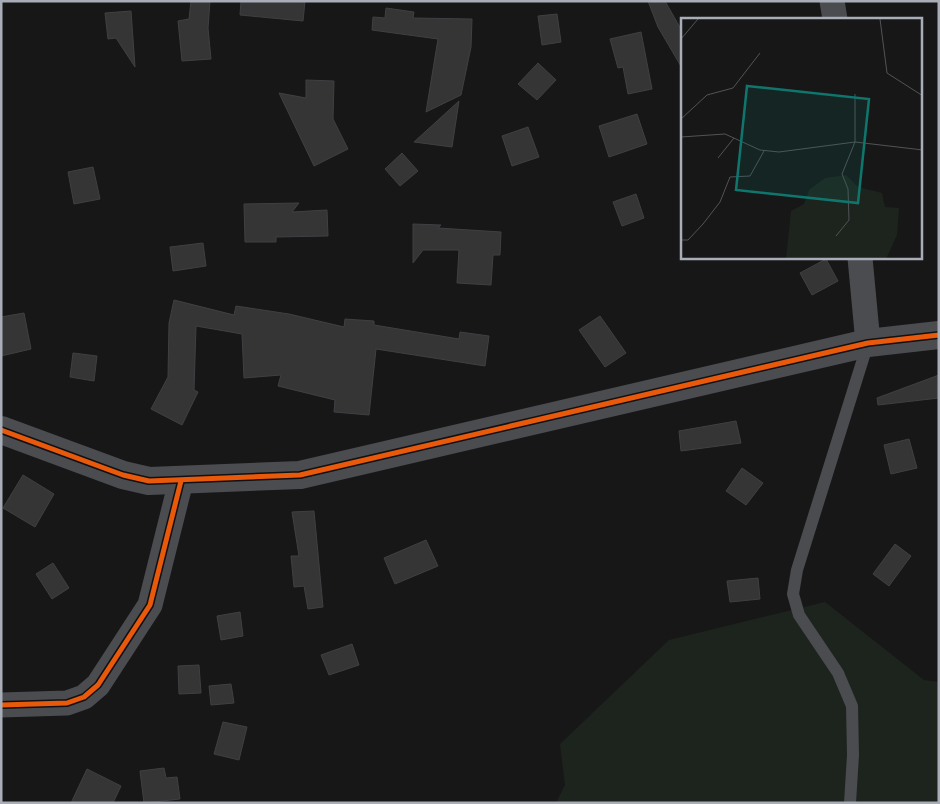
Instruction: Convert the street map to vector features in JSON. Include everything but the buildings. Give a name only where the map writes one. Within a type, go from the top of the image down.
[{"type":"street","points":[[832,1],[834,18]]},
{"type":"street","points":[[860,259],[868,343]]},
{"type":"street","points":[[1,430],[123,475],[149,481],[300,475],[868,343],[939,335]]},
{"type":"street","points":[[1,705],[67,703],[84,696],[98,685],[150,605],[181,481]]},
{"type":"lane","points":[[850,803],[854,755],[852,706],[838,673],[799,615],[793,594],[797,570],[868,343]]},
{"type":"shaded area","points":[[825,602],[924,680],[939,682],[939,803],[556,803],[565,785],[560,744],[669,640]]},
{"type":"cycle path","points":[[1,430],[123,475],[149,481],[300,475],[868,343],[939,335]]},
{"type":"cycle path","points":[[1,705],[67,703],[84,697],[98,685],[150,605],[181,481]]}]
